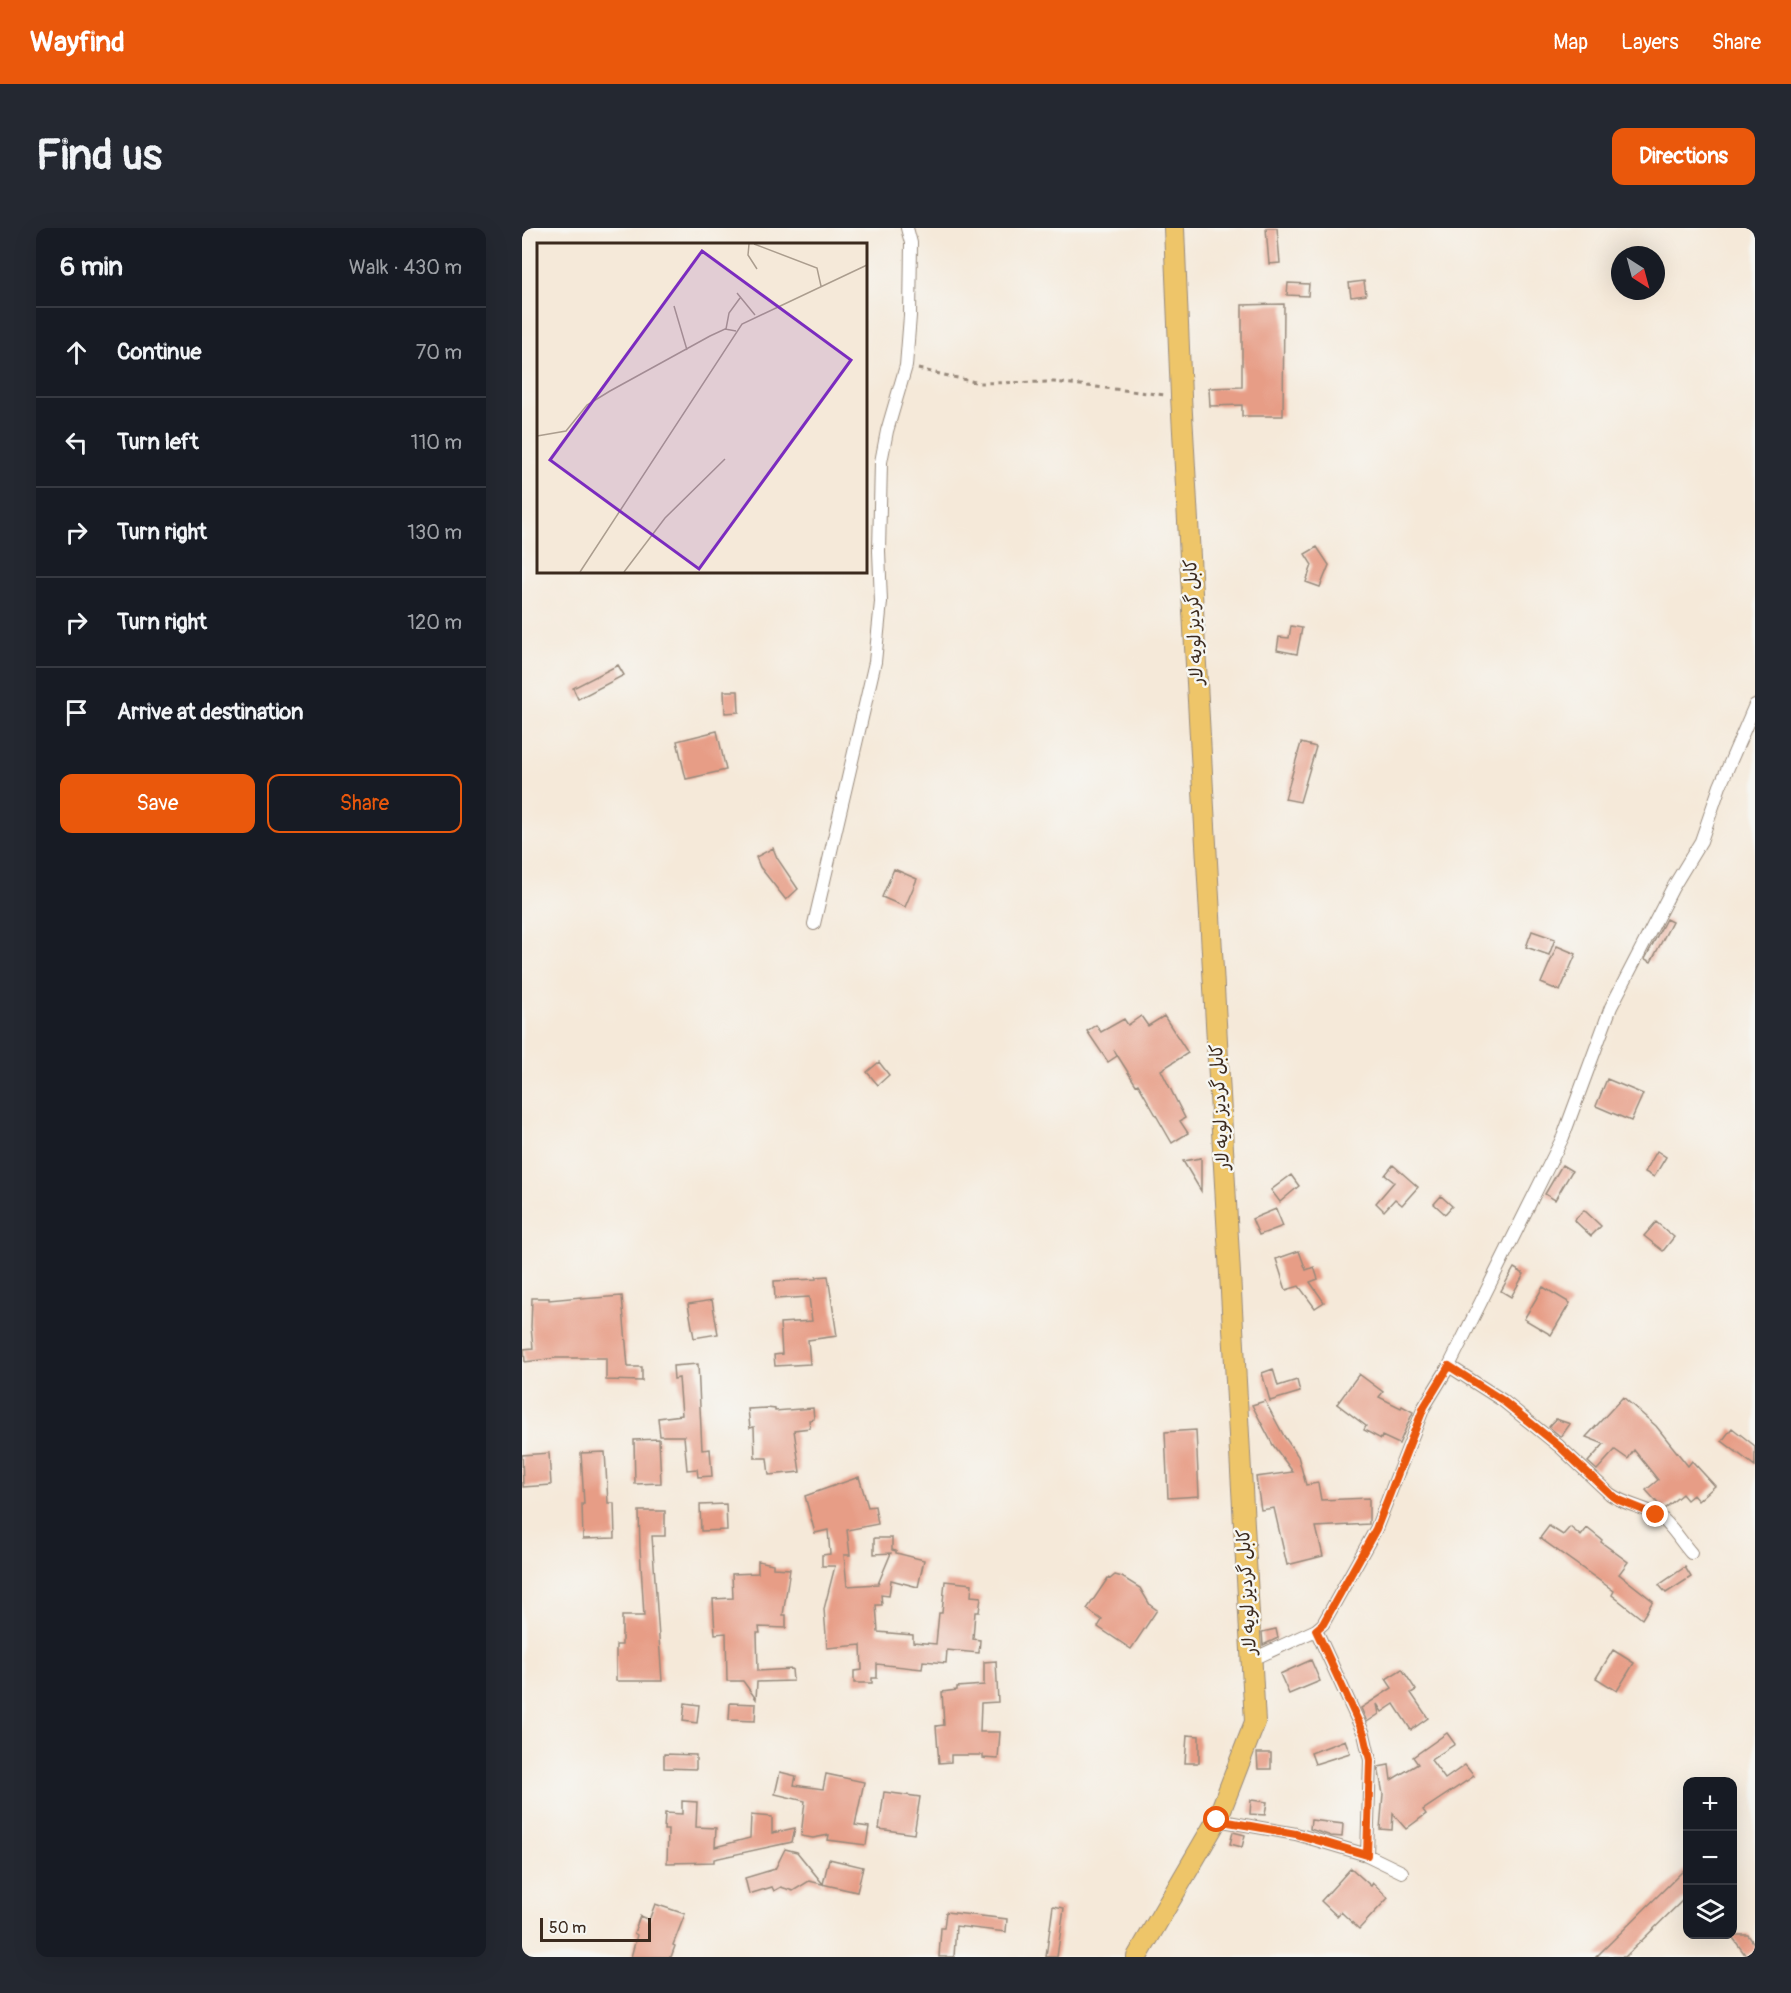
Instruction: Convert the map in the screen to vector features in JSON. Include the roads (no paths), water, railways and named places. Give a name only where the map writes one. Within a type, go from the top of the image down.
[{"type":"highway","name":"کابل گردیز لویه لار","points":[[1137,1957],[1217,1820],[1255,1722],[1181,396],[1174,228]]},
{"type":"street","points":[[814,924],[875,662],[881,602],[879,551],[881,462],[887,431],[906,366],[910,316],[911,243],[907,228]]},
{"type":"street","points":[[1251,1660],[1316,1630],[1323,1624],[1376,1529],[1424,1407],[1449,1366],[1563,1137],[1611,1007],[1672,889],[1701,842],[1720,786],[1755,705]]},
{"type":"street","points":[[1449,1366],[1510,1406],[1559,1446],[1610,1494],[1663,1520],[1690,1553]]},
{"type":"street","points":[[1316,1630],[1364,1734],[1370,1760],[1367,1855]]},
{"type":"street","points":[[1217,1820],[1296,1834],[1367,1855],[1402,1872]]}]
